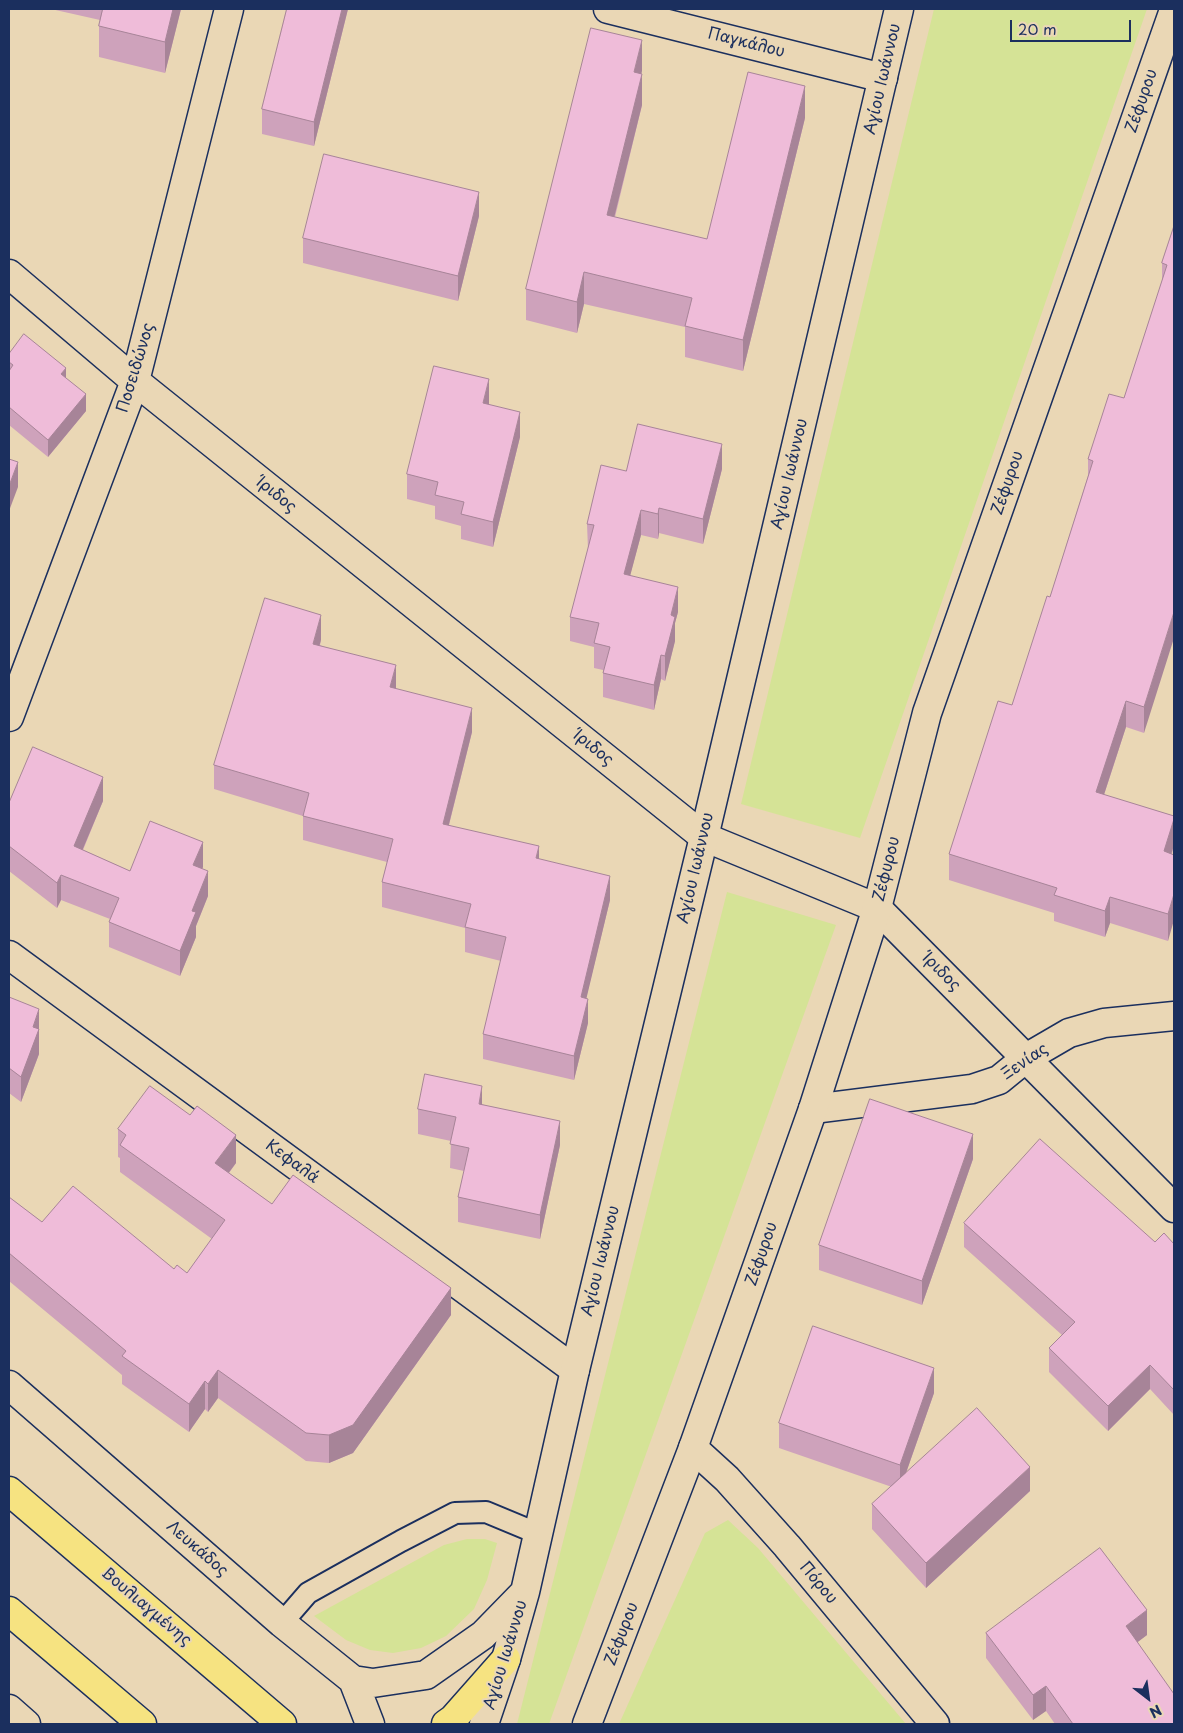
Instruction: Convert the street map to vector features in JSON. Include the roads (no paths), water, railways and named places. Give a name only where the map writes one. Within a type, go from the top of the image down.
[{"type":"main road","name":"Βουλιαγμένης","points":[[9,1491],[282,1724]]},
{"type":"main road","points":[[9,1611],[142,1724]]},
{"type":"main road","points":[[446,1724],[453,1719],[506,1659]]},
{"type":"main road","points":[[235,1684],[292,1724]]},
{"type":"street","name":"Ποσειδώνος","points":[[9,717],[135,381],[229,9]]},
{"type":"street","name":"Παγκάλου","points":[[608,9],[883,78]]},
{"type":"street","name":"Αγίου Ιωάννου","points":[[484,1724],[506,1659],[525,1592],[575,1370],[704,837],[899,9]]},
{"type":"street","name":"Ζέφυρου","points":[[587,1724],[693,1448],[813,1109],[877,908],[927,713],[1174,10]]},
{"type":"street","name":"Ίριδος","points":[[9,274],[135,381],[704,837],[877,908],[1174,1208]]},
{"type":"street","name":"Κεφαλά","points":[[9,955],[575,1370]]},
{"type":"street","name":"Ξενίας","points":[[813,1109],[972,1089],[1000,1080],[1026,1058],[1070,1033],[1104,1024],[1174,1016]]},
{"type":"street","name":"Λευκάδος","points":[[9,1385],[282,1623],[353,1680]]},
{"type":"street","name":"Πόρου","points":[[693,1448],[727,1479],[788,1546],[935,1724]]},
{"type":"street","points":[[353,1680],[373,1684],[426,1675],[483,1635],[525,1592]]},
{"type":"street","points":[[353,1680],[370,1724]]},
{"type":"street","points":[[9,1709],[26,1724]]},
{"type":"lane","points":[[282,1623],[308,1593],[455,1513],[486,1512],[539,1534]]}]
